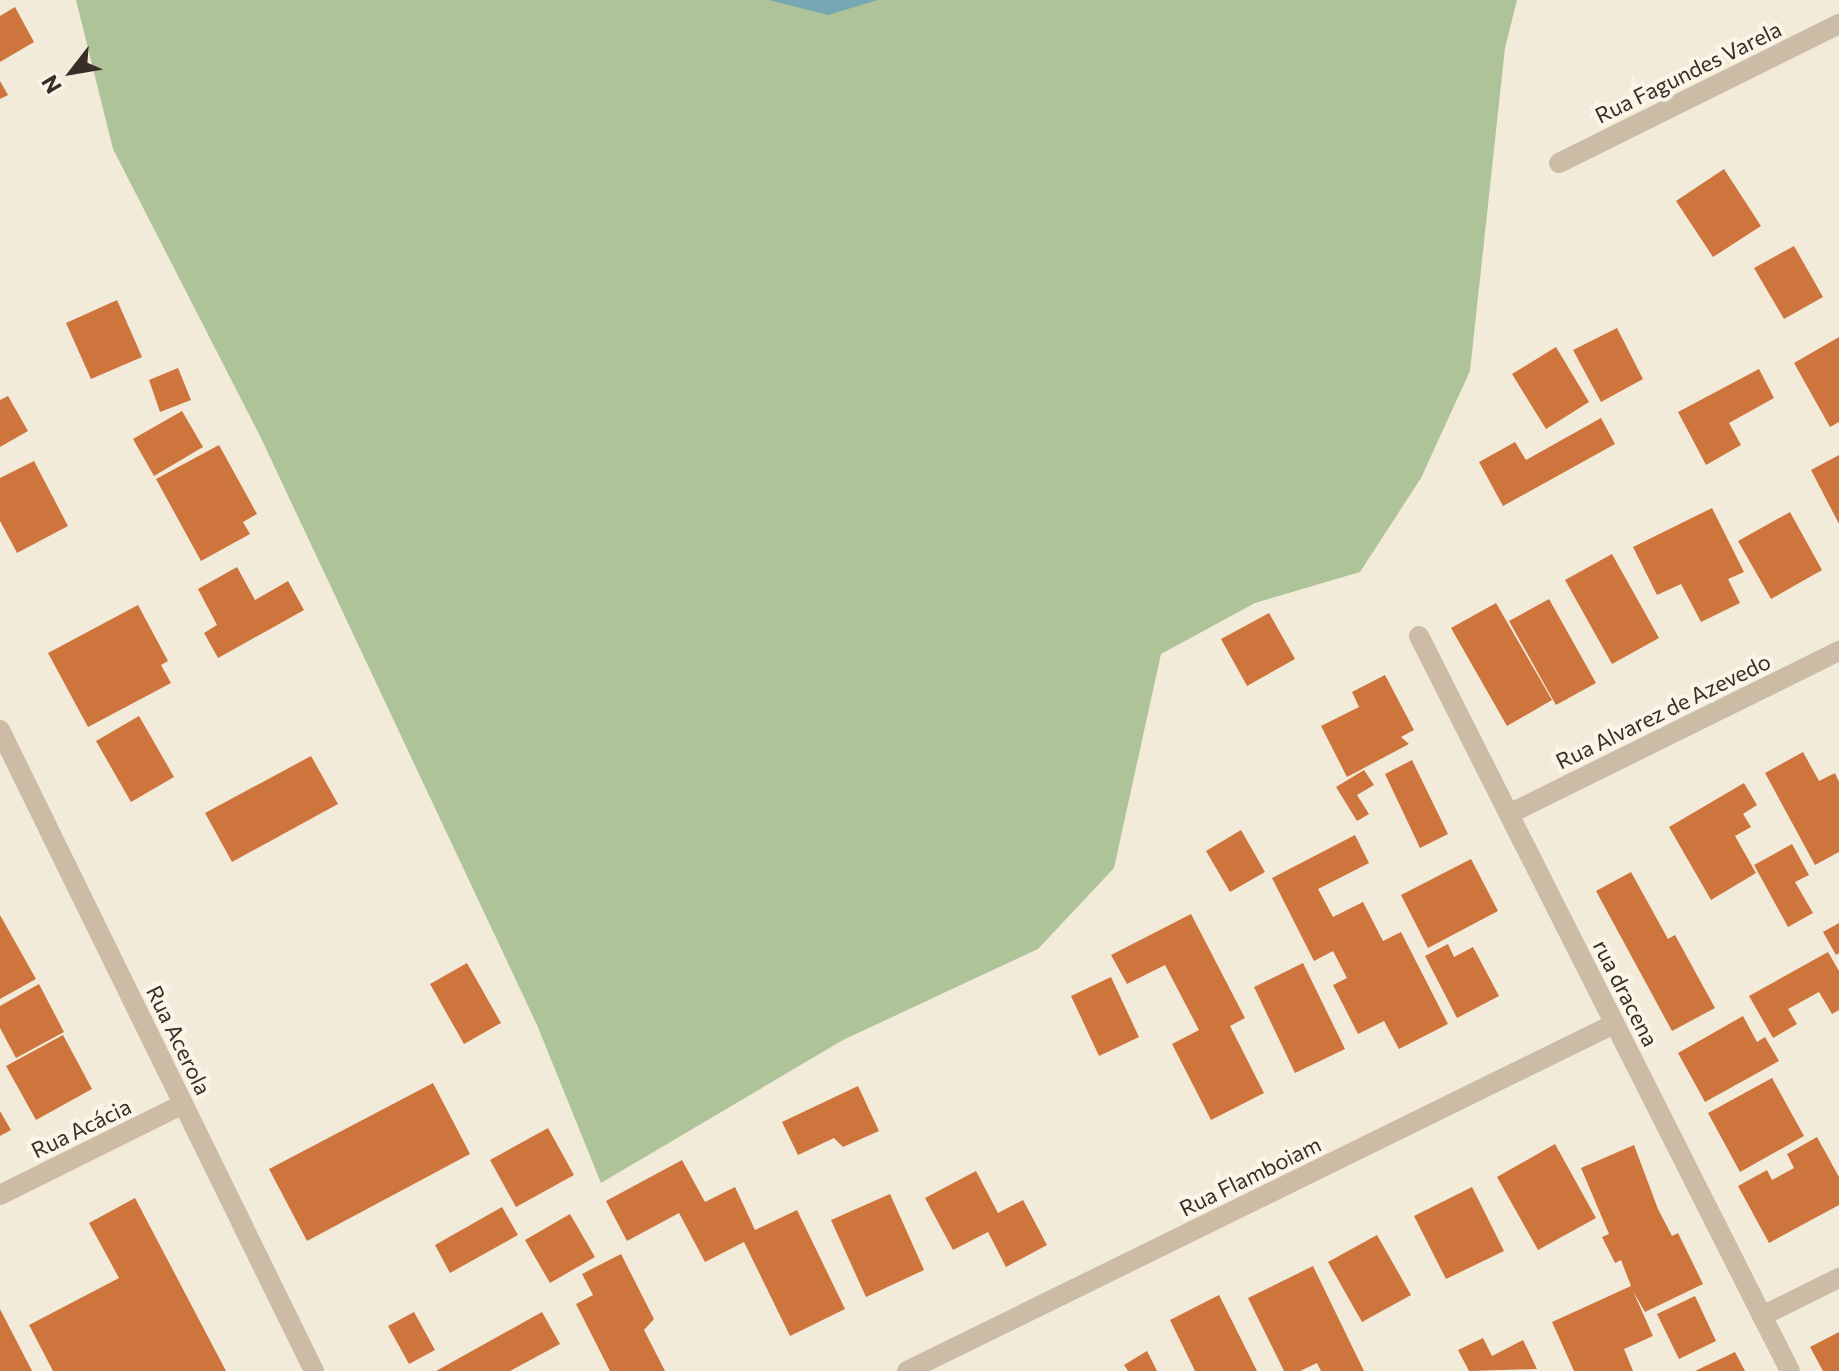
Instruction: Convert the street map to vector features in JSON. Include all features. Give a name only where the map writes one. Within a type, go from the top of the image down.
[{"type":"street","name":"Rua Fagundes Varela","points":[[1559,163],[1839,24]]},
{"type":"street","name":"rua dracena","points":[[1419,636],[1790,1371]]},
{"type":"street","name":"Rua Alvarez de Azevedo","points":[[1509,814],[1839,651]]},
{"type":"street","name":"Rua Acerola","points":[[0,730],[314,1371]]},
{"type":"street","name":"Rua Flamboiam","points":[[907,1371],[1614,1024]]},
{"type":"street","name":"Rua Acácia","points":[[0,1195],[183,1104]]},
{"type":"street","points":[[1762,1316],[1839,1278]]},
{"type":"green space","points":[[76,0],[1517,0],[1505,48],[1470,371],[1421,478],[1360,572],[1255,603],[1161,654],[1114,868],[1038,949],[843,1040],[601,1183],[537,1025],[260,436],[113,149]]},
{"type":"water","points":[[769,0],[878,0],[828,15]]},
{"type":"building","points":[[15,7],[34,42],[0,62],[0,16]]},
{"type":"building","points":[[0,81],[8,95],[0,99]]},
{"type":"building","points":[[1724,169],[1761,226],[1713,257],[1676,201]]},
{"type":"building","points":[[1794,246],[1823,297],[1784,319],[1754,268]]},
{"type":"building","points":[[117,300],[142,357],[91,379],[66,323]]},
{"type":"building","points":[[1617,328],[1643,379],[1601,402],[1573,350]]},
{"type":"building","points":[[1839,337],[1839,422],[1830,427],[1794,363]]},
{"type":"building","points":[[1556,347],[1589,402],[1546,429],[1512,374]]},
{"type":"building","points":[[178,368],[191,400],[160,412],[149,380]]},
{"type":"building","points":[[1759,369],[1774,398],[1729,423],[1741,445],[1706,465],[1678,412]]},
{"type":"building","points":[[8,396],[28,431],[0,447],[0,400]]},
{"type":"building","points":[[182,411],[203,447],[154,476],[133,439]]},
{"type":"building","points":[[1601,418],[1615,444],[1503,506],[1479,462],[1515,442],[1526,460]]},
{"type":"building","points":[[219,445],[257,514],[243,522],[250,534],[201,561],[156,479]]},
{"type":"building","points":[[1839,455],[1839,524],[1811,470]]},
{"type":"building","points":[[34,461],[68,526],[17,553],[0,521],[0,478]]},
{"type":"building","points":[[1712,508],[1744,572],[1728,579],[1740,603],[1701,622],[1681,584],[1657,595],[1633,547]]},
{"type":"building","points":[[1790,512],[1822,570],[1771,599],[1738,541]]},
{"type":"building","points":[[1612,554],[1659,638],[1612,664],[1565,580]]},
{"type":"building","points":[[237,567],[255,600],[288,581],[304,610],[218,658],[204,633],[217,625],[198,589]]},
{"type":"building","points":[[1549,599],[1596,683],[1556,705],[1509,621]]},
{"type":"building","points":[[1496,603],[1552,700],[1507,726],[1451,628]]},
{"type":"building","points":[[138,605],[168,661],[161,665],[171,683],[88,727],[48,653]]},
{"type":"building","points":[[1269,613],[1295,659],[1247,686],[1221,639]]},
{"type":"building","points":[[1385,675],[1414,730],[1401,737],[1409,744],[1347,777],[1321,726],[1359,707],[1352,692]]},
{"type":"building","points":[[139,716],[174,777],[131,802],[96,741]]},
{"type":"building","points":[[1803,752],[1819,781],[1835,773],[1839,782],[1839,852],[1815,865],[1765,773]]},
{"type":"building","points":[[311,756],[338,804],[232,862],[205,813]]},
{"type":"building","points":[[1412,760],[1448,834],[1420,848],[1385,774]]},
{"type":"building","points":[[1364,770],[1374,785],[1357,795],[1369,814],[1357,821],[1336,787]]},
{"type":"building","points":[[1744,783],[1757,805],[1743,814],[1751,827],[1735,836],[1756,873],[1711,900],[1669,827]]},
{"type":"building","points":[[1241,830],[1265,872],[1230,892],[1206,851]]},
{"type":"building","points":[[1355,835],[1369,863],[1318,889],[1333,917],[1363,902],[1383,941],[1401,932],[1448,1024],[1399,1049],[1384,1021],[1358,1034],[1333,985],[1347,978],[1333,951],[1314,961],[1272,878]]},
{"type":"building","points":[[1792,844],[1809,875],[1795,882],[1813,913],[1788,927],[1754,865]]},
{"type":"building","points":[[1471,859],[1498,911],[1428,948],[1401,895]]},
{"type":"building","points":[[1631,872],[1668,939],[1675,935],[1715,1008],[1672,1031],[1596,891]]},
{"type":"building","points":[[1191,914],[1245,1018],[1230,1026],[1264,1093],[1211,1120],[1172,1044],[1199,1030],[1165,965],[1127,984],[1111,955]]},
{"type":"building","points":[[0,915],[36,979],[0,999]]},
{"type":"building","points":[[1839,923],[1839,953],[1836,955],[1823,932]]},
{"type":"building","points":[[1448,944],[1454,957],[1473,947],[1499,996],[1457,1018],[1425,956]]},
{"type":"building","points":[[1828,952],[1839,971],[1839,1010],[1832,1014],[1819,992],[1788,1009],[1797,1024],[1773,1038],[1749,996]]},
{"type":"building","points":[[467,963],[501,1023],[464,1044],[430,984]]},
{"type":"building","points":[[1303,963],[1345,1049],[1295,1073],[1254,987]]},
{"type":"building","points":[[1111,977],[1139,1037],[1099,1056],[1071,996]]},
{"type":"building","points":[[39,984],[64,1032],[16,1058],[0,1028],[0,1006]]},
{"type":"building","points":[[1743,1016],[1757,1042],[1765,1037],[1779,1061],[1705,1102],[1678,1053]]},
{"type":"building","points":[[63,1035],[92,1089],[36,1120],[6,1066]]},
{"type":"building","points":[[1772,1078],[1804,1136],[1740,1172],[1708,1113]]},
{"type":"building","points":[[433,1083],[470,1154],[307,1241],[269,1169]]},
{"type":"building","points":[[858,1086],[879,1131],[843,1147],[834,1138],[798,1155],[782,1122]]},
{"type":"building","points":[[0,1111],[11,1130],[0,1136]]},
{"type":"building","points":[[548,1128],[574,1175],[516,1207],[490,1160]]},
{"type":"building","points":[[1817,1137],[1839,1177],[1839,1205],[1769,1243],[1738,1186],[1767,1170],[1772,1180],[1794,1168],[1787,1154]]},
{"type":"building","points":[[1555,1144],[1596,1218],[1538,1250],[1497,1177]]},
{"type":"building","points":[[1634,1145],[1658,1209],[1672,1236],[1678,1233],[1703,1284],[1645,1312],[1633,1291],[1653,1336],[1624,1349],[1633,1371],[1574,1371],[1552,1322],[1631,1286],[1621,1260],[1615,1263],[1602,1237],[1609,1234],[1581,1168]]},
{"type":"building","points":[[682,1160],[705,1202],[735,1187],[755,1230],[797,1210],[845,1309],[790,1336],[744,1242],[705,1262],[679,1213],[627,1241],[606,1201]]},
{"type":"building","points":[[976,1171],[998,1213],[1023,1200],[1047,1245],[1006,1267],[988,1232],[953,1250],[925,1198]]},
{"type":"building","points":[[1472,1187],[1504,1251],[1446,1279],[1414,1216]]},
{"type":"building","points":[[890,1194],[924,1270],[866,1297],[831,1220]]},
{"type":"building","points":[[135,1198],[226,1371],[53,1371],[29,1325],[119,1278],[89,1223]]},
{"type":"building","points":[[502,1207],[518,1235],[450,1273],[435,1245]]},
{"type":"building","points":[[570,1214],[595,1257],[550,1283],[525,1240]]},
{"type":"building","points":[[1377,1235],[1411,1295],[1362,1322],[1328,1262]]},
{"type":"building","points":[[621,1254],[654,1319],[644,1330],[665,1371],[610,1371],[576,1304],[593,1295],[582,1274]]},
{"type":"building","points":[[1313,1266],[1364,1371],[1321,1371],[1317,1363],[1300,1371],[1284,1371],[1248,1298]]},
{"type":"building","points":[[1219,1295],[1257,1371],[1195,1371],[1170,1320]]},
{"type":"building","points":[[1695,1296],[1716,1341],[1679,1359],[1657,1314]]},
{"type":"building","points":[[0,1309],[32,1371],[0,1371]]},
{"type":"building","points":[[414,1312],[435,1350],[409,1364],[388,1326]]},
{"type":"building","points":[[542,1312],[560,1344],[510,1371],[436,1371]]},
{"type":"building","points":[[1839,1332],[1839,1371],[1823,1371],[1810,1347]]},
{"type":"building","points":[[1483,1338],[1492,1356],[1523,1340],[1537,1369],[1469,1371],[1458,1350]]},
{"type":"building","points":[[1147,1351],[1157,1371],[1128,1371],[1124,1365]]},
{"type":"building","points":[[1735,1352],[1745,1371],[1695,1371]]}]
